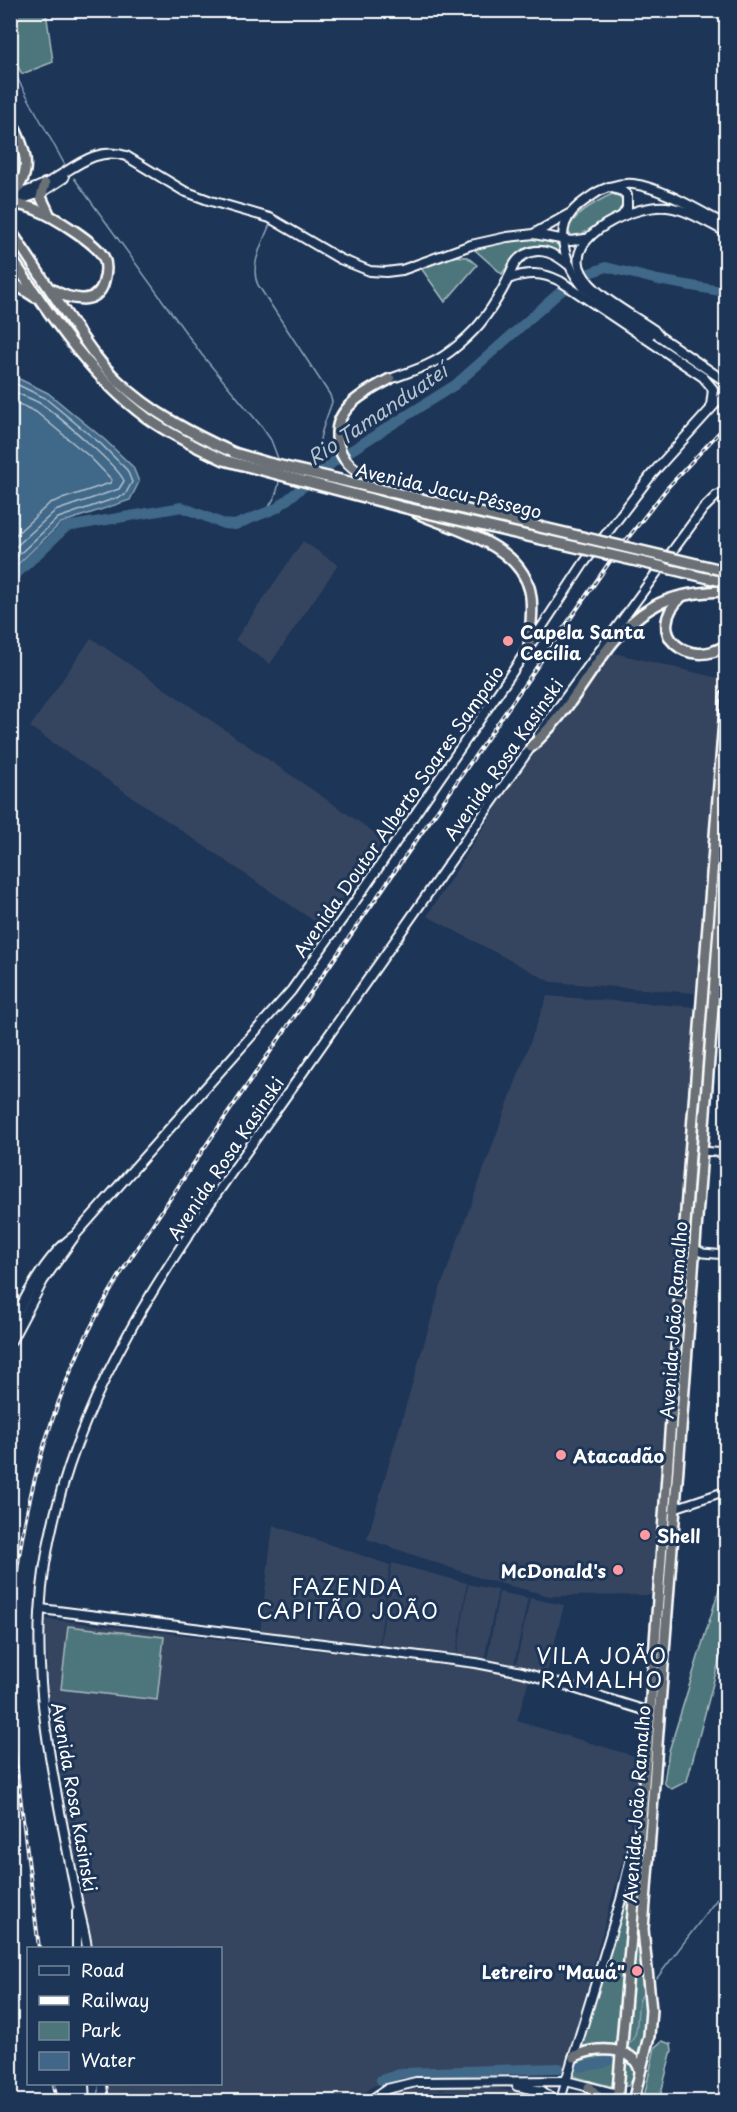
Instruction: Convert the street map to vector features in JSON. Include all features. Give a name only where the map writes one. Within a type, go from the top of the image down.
[{"type":"highway","points":[[10,119],[24,148],[26,160],[23,180],[10,196]]},
{"type":"highway","points":[[43,189],[42,202],[53,218]]},
{"type":"highway","points":[[10,203],[37,210],[53,218],[98,250],[104,258],[106,272],[103,286],[94,297],[84,299],[64,296],[48,287]]},
{"type":"highway","name":"Avenida Jacu-Pêssego","points":[[10,230],[87,343],[118,381],[154,410],[178,425],[234,453],[411,497],[713,568],[726,569]]},
{"type":"highway","name":"Avenida Jacu-Pêssego","points":[[10,256],[80,354],[128,403],[172,434],[224,460],[406,508],[726,582]]},
{"type":"highway","points":[[10,281],[42,302]]},
{"type":"highway","points":[[390,379],[354,401],[341,416],[337,434],[341,452],[352,467],[411,497]]},
{"type":"highway","points":[[406,508],[502,550],[520,569],[527,580],[532,606],[529,647]]},
{"type":"highway","points":[[531,747],[562,713],[615,640],[651,607],[682,596],[726,591]]},
{"type":"highway","points":[[682,596],[673,605],[667,618],[666,627],[669,638],[688,651],[700,653],[714,651],[726,645]]},
{"type":"highway","name":"Avenida João Ramalho","points":[[617,2098],[650,1712],[663,1512],[726,695]]},
{"type":"highway","name":"Avenida João Ramalho","points":[[633,2102],[650,2025],[651,2002],[643,1929],[726,836]]},
{"type":"highway","points":[[690,1155],[702,1151]]},
{"type":"highway","points":[[688,1187],[689,1239],[695,1249]]},
{"type":"highway","points":[[663,1512],[675,1508]]},
{"type":"highway","points":[[574,2057],[588,2051],[622,2052],[630,2055],[636,2061],[640,2073]]},
{"type":"highway","points":[[589,2087],[603,2102]]},
{"type":"highway","points":[[617,2098],[636,2088]]},
{"type":"main road","points":[[10,203],[43,189],[87,164],[92,158],[108,153],[126,156],[184,191],[270,218],[340,259],[370,271],[386,272],[402,270],[477,244],[534,234],[570,213],[596,192],[626,184],[645,186],[661,192],[726,225]]},
{"type":"main road","points":[[609,187],[622,191],[628,199],[627,208],[619,219]]},
{"type":"main road","points":[[10,196],[43,189]]},
{"type":"main road","points":[[534,234],[575,242],[642,209],[667,207],[679,210],[726,232]]},
{"type":"main road","points":[[570,213],[562,240],[585,289],[703,377],[712,389],[711,407]]},
{"type":"main road","points":[[575,271],[585,239]]},
{"type":"main road","points":[[390,379],[430,364],[462,341],[480,324],[519,258],[540,251],[553,254],[575,271]]},
{"type":"main road","points":[[508,279],[527,273],[543,274],[585,289],[726,382]]},
{"type":"main road","name":"Avenida Doutor Alberto Soares Sampaio","points":[[10,1343],[47,1274],[78,1233],[291,991],[363,890],[597,545],[652,474],[726,392]]},
{"type":"main road","name":"Avenida Rosa Kasinski","points":[[87,1947],[48,1754],[40,1676],[40,1609],[48,1551],[62,1486],[102,1383],[123,1341],[204,1214],[565,697],[703,509],[716,496],[726,492]]},
{"type":"main road","name":"Avenida Doutor Alberto Soares Sampaio","points":[[10,1328],[36,1281],[65,1242],[78,1233]]},
{"type":"main road","points":[[30,1304],[36,1281],[47,1274]]},
{"type":"main road","points":[[40,1609],[476,1663],[522,1672],[650,1712]]},
{"type":"main road","name":"Avenida João Ramalho","points":[[566,2081],[621,1900],[640,1817]]},
{"type":"main road","points":[[77,1899],[77,1947]]},
{"type":"main road","points":[[368,2102],[387,2089],[406,2084],[566,2081],[617,2098]]},
{"type":"main road","points":[[503,2083],[542,2091],[558,2102]]},
{"type":"main road","points":[[94,2085],[95,2102]]},
{"type":"main road","points":[[102,2085],[104,2102]]},
{"type":"street","points":[[702,1151],[726,1153]]},
{"type":"street","points":[[695,1249],[703,1253],[726,1255]]},
{"type":"street","points":[[675,1508],[726,1491]]},
{"type":"street","points":[[558,2102],[566,2081]]},
{"type":"shaded area","points":[[303,541],[338,565],[270,664],[235,640]]},
{"type":"shaded area","points":[[91,638],[384,839],[324,928],[30,727]]},
{"type":"shaded area","points":[[610,652],[722,679],[695,993],[551,982],[427,916],[513,781]]},
{"type":"shaded area","points":[[547,996],[695,1007],[651,1595],[550,1596],[483,1579],[367,1539],[439,1292]]},
{"type":"shaded area","points":[[273,1525],[390,1565],[379,1644],[260,1633]]},
{"type":"shaded area","points":[[392,1563],[467,1583],[456,1656],[380,1646]]},
{"type":"shaded area","points":[[468,1584],[498,1590],[484,1661],[457,1657]]},
{"type":"shaded area","points":[[499,1592],[528,1598],[514,1665],[487,1661]]},
{"type":"shaded area","points":[[530,1598],[564,1605],[547,1673],[516,1665]]},
{"type":"shaded area","points":[[46,1619],[504,1672],[529,1680],[517,1721],[641,1758],[629,1837],[565,2067],[416,2071],[372,2087],[355,2101],[109,2101],[106,2085],[222,2085],[222,1947],[88,1947],[48,1686]]},
{"type":"shaded area","points":[[493,2088],[544,2095],[549,2101],[380,2102],[401,2091],[412,2089]]},
{"type":"green space","points":[[10,11],[46,11],[53,62],[22,74],[11,55]]},
{"type":"green space","points":[[612,194],[618,196],[624,203],[621,211],[580,235],[571,236],[568,230],[575,218],[593,204]]},
{"type":"green space","points":[[528,236],[551,240],[559,246],[566,258],[530,248],[513,258],[502,274],[475,250],[481,246]]},
{"type":"green space","points":[[451,256],[467,257],[477,265],[445,302],[421,268]]},
{"type":"green space","points":[[726,1567],[726,1635],[687,1781],[672,1789],[664,1782],[669,1751]]},
{"type":"green space","points":[[68,1626],[164,1637],[157,1700],[61,1689]]},
{"type":"green space","points":[[642,1881],[644,1883],[648,1959],[644,2047],[638,2070],[628,2086],[613,2087],[576,2077],[573,2073],[629,1887]]},
{"type":"green space","points":[[662,2041],[671,2044],[672,2050],[659,2101],[643,2101],[655,2047]]},
{"type":"water","points":[[11,375],[48,393],[105,440],[133,467],[139,482],[130,500],[61,523],[11,571]]},
{"type":"waterway","points":[[10,65],[65,165]]},
{"type":"waterway","points":[[74,178],[202,355],[262,427],[271,440],[279,461]]},
{"type":"waterway","points":[[270,224],[258,254],[256,278],[258,285],[330,395],[332,402],[319,443],[324,468]]},
{"type":"waterway","name":"Rio Tamanduateí","points":[[10,580],[66,527],[182,507],[224,524],[235,525],[277,508],[336,460],[455,385],[560,292],[587,274],[606,267],[658,280],[726,292]]},
{"type":"waterway","points":[[264,514],[278,488],[279,478]]},
{"type":"waterway","points":[[657,1978],[726,1887]]},
{"type":"waterway","points":[[629,2044],[636,2032],[639,2004],[645,1991]]},
{"type":"waterway","points":[[580,2067],[604,2063],[614,2057]]},
{"type":"waterway","points":[[381,2080],[403,2073],[559,2068]]},
{"type":"railway","points":[[10,1650],[12,1612],[22,1536],[40,1462],[63,1389],[88,1332],[111,1290],[224,1119],[613,557],[668,487],[726,425]]},
{"type":"railway","points":[[10,1698],[39,1947]]},
{"type":"railway","points":[[54,2085],[57,2102]]},
{"type":"place","name":"Capela Santa Cecília","points":[[508,641]]},
{"type":"place","name":"Atacadão","points":[[561,1455]]},
{"type":"place","name":"Shell","points":[[645,1535]]},
{"type":"place","name":"McDonald's","points":[[618,1570]]},
{"type":"place","name":"Letreiro \"Mauá\"","points":[[637,1971]]},
{"type":"district","name":"FAZENDA CAPITÃO JOÃO","points":[[348,1598]]},
{"type":"district","name":"VILA JOÃO RAMALHO","points":[[602,1667]]}]
